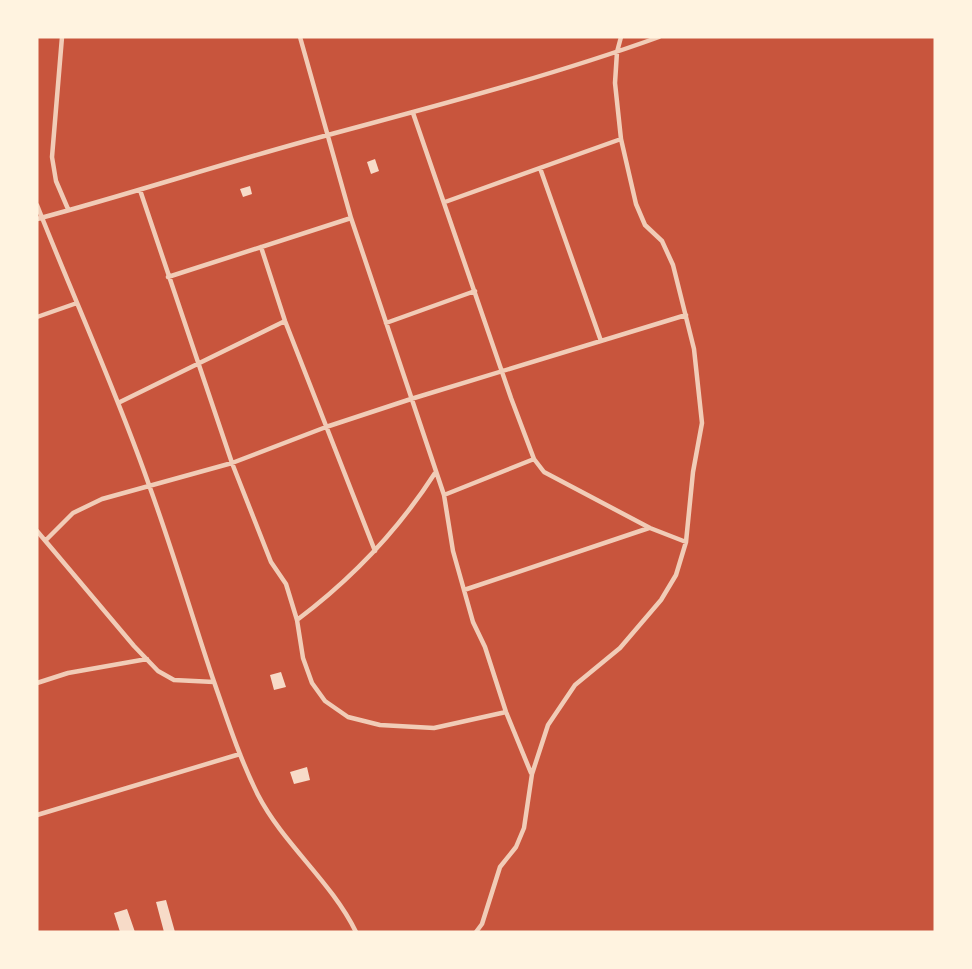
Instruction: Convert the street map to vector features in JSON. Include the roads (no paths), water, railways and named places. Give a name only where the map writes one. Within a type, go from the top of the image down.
[{"type":"street","points":[[62,37],[52,158],[56,181],[68,209]]},
{"type":"street","points":[[300,37],[351,218],[444,495],[453,551],[473,622],[485,647],[506,712],[532,774]]},
{"type":"street","points":[[476,932],[482,924],[500,867],[516,847],[524,828],[532,774],[548,725],[575,685],[620,648],[661,600],[676,575],[686,542],[693,472],[702,424],[694,349],[673,265],[662,241],[645,225],[636,204],[621,139],[615,83],[621,37]]},
{"type":"street","points":[[39,218],[413,113],[659,37]]},
{"type":"street","points":[[413,113],[534,459],[544,472],[650,528],[686,542]]},
{"type":"street","points":[[445,202],[621,139]]},
{"type":"street","points":[[540,168],[601,341]]},
{"type":"street","points":[[140,190],[232,463],[271,562],[286,584],[303,658],[312,683],[325,701],[348,717],[380,725],[434,728],[506,712]]},
{"type":"street","points":[[37,205],[39,218],[77,303],[150,486],[240,754],[258,795],[280,830],[317,873],[348,915],[356,932]]},
{"type":"street","points":[[168,277],[351,218]]},
{"type":"street","points":[[261,247],[285,321],[375,551]]},
{"type":"street","points":[[386,323],[475,291]]},
{"type":"street","points":[[37,317],[77,303]]},
{"type":"street","points":[[46,540],[73,513],[102,499],[232,463],[326,426],[686,315]]},
{"type":"street","points":[[118,403],[285,321]]},
{"type":"street","points":[[444,495],[534,459]]},
{"type":"street","points":[[296,620],[334,593],[375,551],[411,510],[436,472]]},
{"type":"street","points":[[464,590],[650,528]]},
{"type":"street","points":[[37,531],[158,671],[174,680],[214,682]]},
{"type":"street","points":[[37,683],[68,673],[147,659]]},
{"type":"street","points":[[37,815],[240,754]]}]
